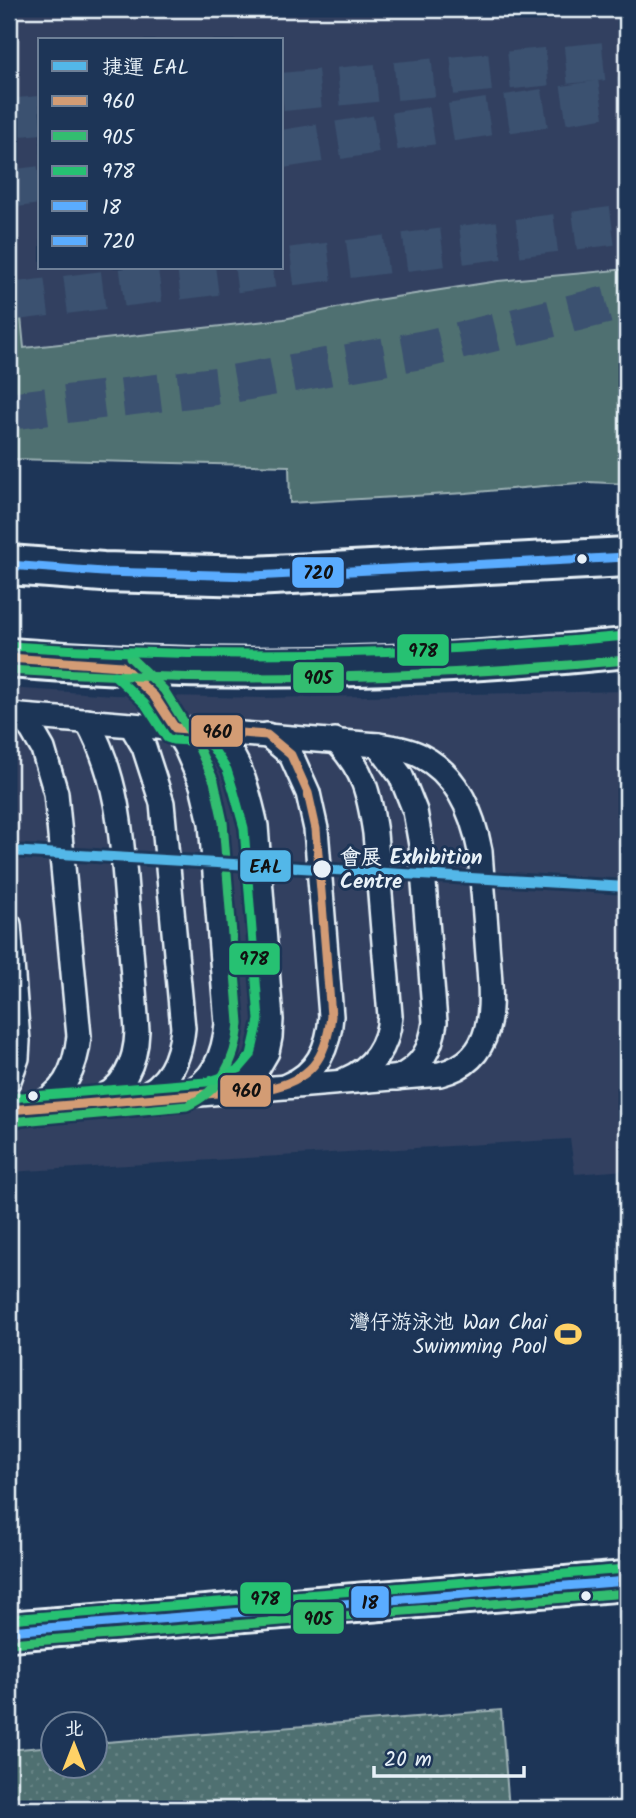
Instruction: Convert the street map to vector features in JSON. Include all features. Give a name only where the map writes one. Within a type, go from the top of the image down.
[{"type":"main road","points":[[9,565],[103,572],[253,576],[627,557]]},
{"type":"main road","points":[[9,658],[122,666],[318,668],[537,657],[627,648]]},
{"type":"main road","points":[[9,1631],[627,1581]]},
{"type":"lane","points":[[122,666],[154,695],[174,728],[202,785],[211,823],[227,1024],[222,1056],[205,1081],[190,1091],[163,1097]]},
{"type":"lane","points":[[12,1110],[394,1079],[450,1071],[469,1060],[479,1049],[486,1035],[491,1002],[480,851],[471,814],[456,788],[436,765],[421,755],[401,749],[335,740],[14,716]]},
{"type":"lane","points":[[12,1110],[38,1105],[56,1093],[73,1068],[79,1036],[56,793],[43,749],[32,730],[14,716]]},
{"type":"lane","points":[[73,1105],[96,1100],[116,1088],[128,1072],[137,1048],[121,822],[106,762],[87,721]]},
{"type":"lane","points":[[119,1100],[130,1100],[149,1093],[167,1078],[177,1060],[183,1028],[162,803],[148,757],[131,725]]},
{"type":"lane","points":[[208,1094],[231,1089],[256,1070],[267,1052],[271,1037],[253,811],[238,765],[228,746],[209,730]]},
{"type":"lane","points":[[267,735],[291,755],[308,793],[316,829],[331,1016],[326,1048],[315,1066],[290,1085],[267,1089]]},
{"type":"lane","points":[[335,740],[352,758],[370,804],[375,833],[390,1016],[388,1035],[378,1056],[360,1073],[339,1083]]},
{"type":"lane","points":[[378,745],[401,776],[415,811],[421,845],[435,1022],[425,1056],[413,1070],[394,1079]]},
{"type":"lane","points":[[9,925],[18,1041],[17,1058],[9,1080]]},
{"type":"shaded area","points":[[9,9],[627,9],[627,269],[498,281],[370,301],[284,319],[24,348],[9,193]]},
{"type":"shaded area","points":[[9,688],[114,695],[264,698],[627,691],[627,1170],[575,1174],[570,1139],[9,1172]]},
{"type":"green space","points":[[9,193],[24,348],[284,319],[370,301],[498,281],[627,269],[627,484],[589,482],[466,493],[290,503],[289,466],[12,459],[9,492]]},
{"type":"green space","points":[[501,1710],[509,1809],[9,1809],[9,1750],[38,1747],[38,1780],[108,1780],[108,1742]]},
{"type":"tunnel","points":[[284,92],[627,59]]},
{"type":"tunnel","points":[[284,149],[627,95]]},
{"type":"tunnel","points":[[9,118],[38,115]]},
{"type":"tunnel","points":[[9,189],[38,185]]},
{"type":"tunnel","points":[[284,267],[627,224]]},
{"type":"tunnel","points":[[9,302],[263,270]]},
{"type":"tunnel","points":[[9,411],[232,384],[426,349],[627,300]]},
{"type":"metro line","name":"EAL","points":[[9,851],[627,887]]},
{"type":"transit line","name":"720","points":[[9,565],[103,572],[253,576],[627,557]]},
{"type":"transit line","name":"978","points":[[10,646],[164,653],[318,653],[472,648],[626,636]]},
{"type":"transit line","name":"905","points":[[10,1122],[187,1106],[218,1082],[235,1049],[239,1023],[223,822],[214,781],[195,740],[164,690],[130,657]]},
{"type":"transit line","name":"960","points":[[9,658],[122,666],[154,696],[175,728],[267,735],[291,755],[308,793],[316,829],[331,1016],[325,1045],[313,1066],[305,1074],[282,1085],[267,1089],[9,1110]]},
{"type":"transit line","name":"905","points":[[9,670],[164,677],[318,677],[473,672],[627,660]]},
{"type":"transit line","name":"978","points":[[9,1098],[206,1082],[239,1069],[251,1055],[259,1020],[244,828],[227,770],[212,747],[205,742],[167,738],[145,704],[114,675]]},
{"type":"transit line","name":"978","points":[[9,1619],[626,1569]]},
{"type":"transit line","name":"18","points":[[9,1631],[627,1581]]},
{"type":"transit line","name":"905","points":[[10,1643],[627,1593]]},
{"type":"place","name":"會展 Exhibition Centre","points":[[322,869]]},
{"type":"place","name":"灣仔游泳池 Wan Chai Swimming Pool","points":[[568,1334]]}]
